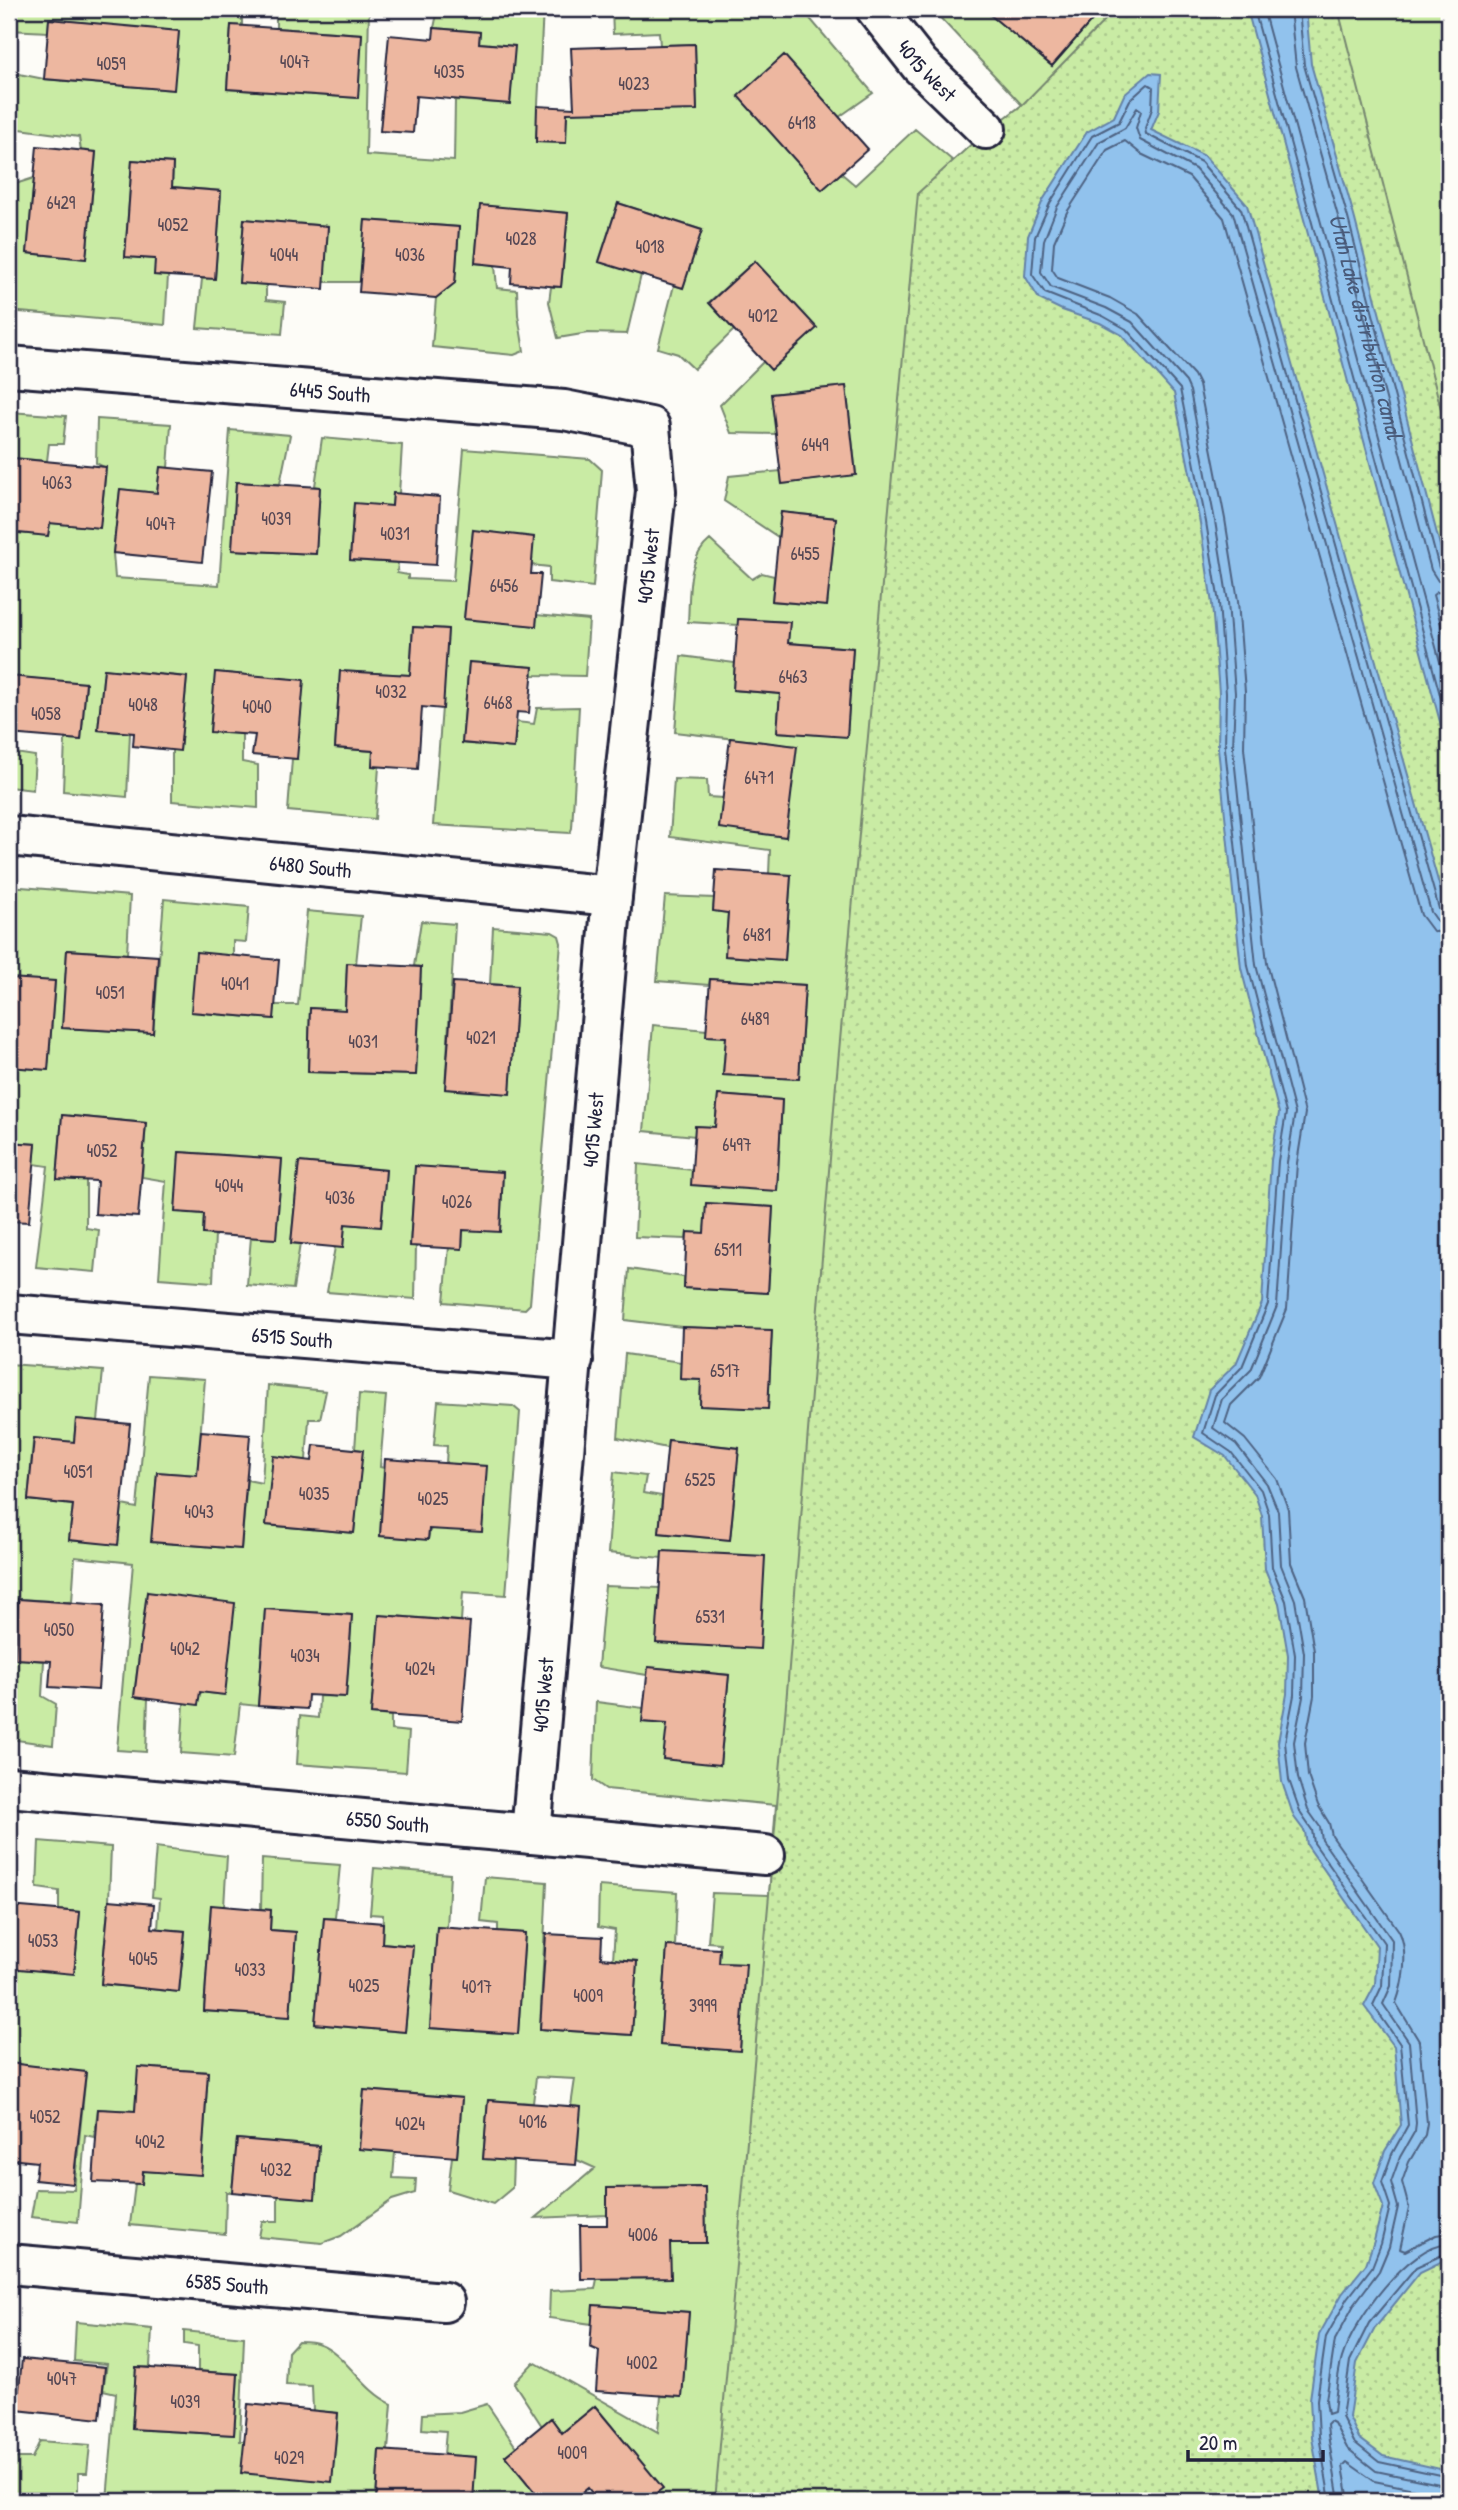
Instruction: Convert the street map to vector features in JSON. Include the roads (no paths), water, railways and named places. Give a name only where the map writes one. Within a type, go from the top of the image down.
[{"type":"street","name":"4015 West","points":[[876,9],[920,65],[986,129]]},
{"type":"street","name":"6445 South","points":[[9,366],[564,410],[650,427]]},
{"type":"street","name":"4015 West","points":[[531,1834],[612,896],[656,491],[650,427]]},
{"type":"street","name":"6480 South","points":[[9,836],[612,896]]},
{"type":"street","name":"6515 South","points":[[9,1314],[573,1360]]},
{"type":"street","name":"6550 South","points":[[9,1787],[765,1855]]},
{"type":"street","name":"6585 South","points":[[9,2264],[444,2302]]},
{"type":"water","name":"Utah Lake distribution canal","points":[[1247,9],[1306,9],[1311,64],[1354,216],[1449,580],[1449,755]]},
{"type":"water","points":[[1150,73],[1161,74],[1159,111],[1151,130],[1205,156],[1247,205],[1449,920],[1449,2258],[1420,2272],[1375,2328],[1357,2363],[1349,2417],[1359,2438],[1383,2456],[1449,2471],[1449,2501],[1323,2501],[1312,2437],[1310,2399],[1319,2335],[1342,2294],[1366,2264],[1383,2206],[1374,2183],[1385,2151],[1401,2125],[1394,2046],[1364,2006],[1375,1985],[1377,1946],[1307,1845],[1305,1832],[1294,1817],[1282,1782],[1278,1742],[1287,1694],[1288,1655],[1279,1603],[1265,1569],[1262,1516],[1255,1494],[1225,1456],[1194,1437],[1209,1390],[1236,1364],[1262,1303],[1271,1160],[1279,1113],[1241,968],[1218,748],[1219,693],[1212,604],[1200,523],[1174,393],[1122,335],[1100,323],[1039,299],[1025,276],[1028,236],[1043,200],[1087,132],[1114,117],[1124,95]]}]
